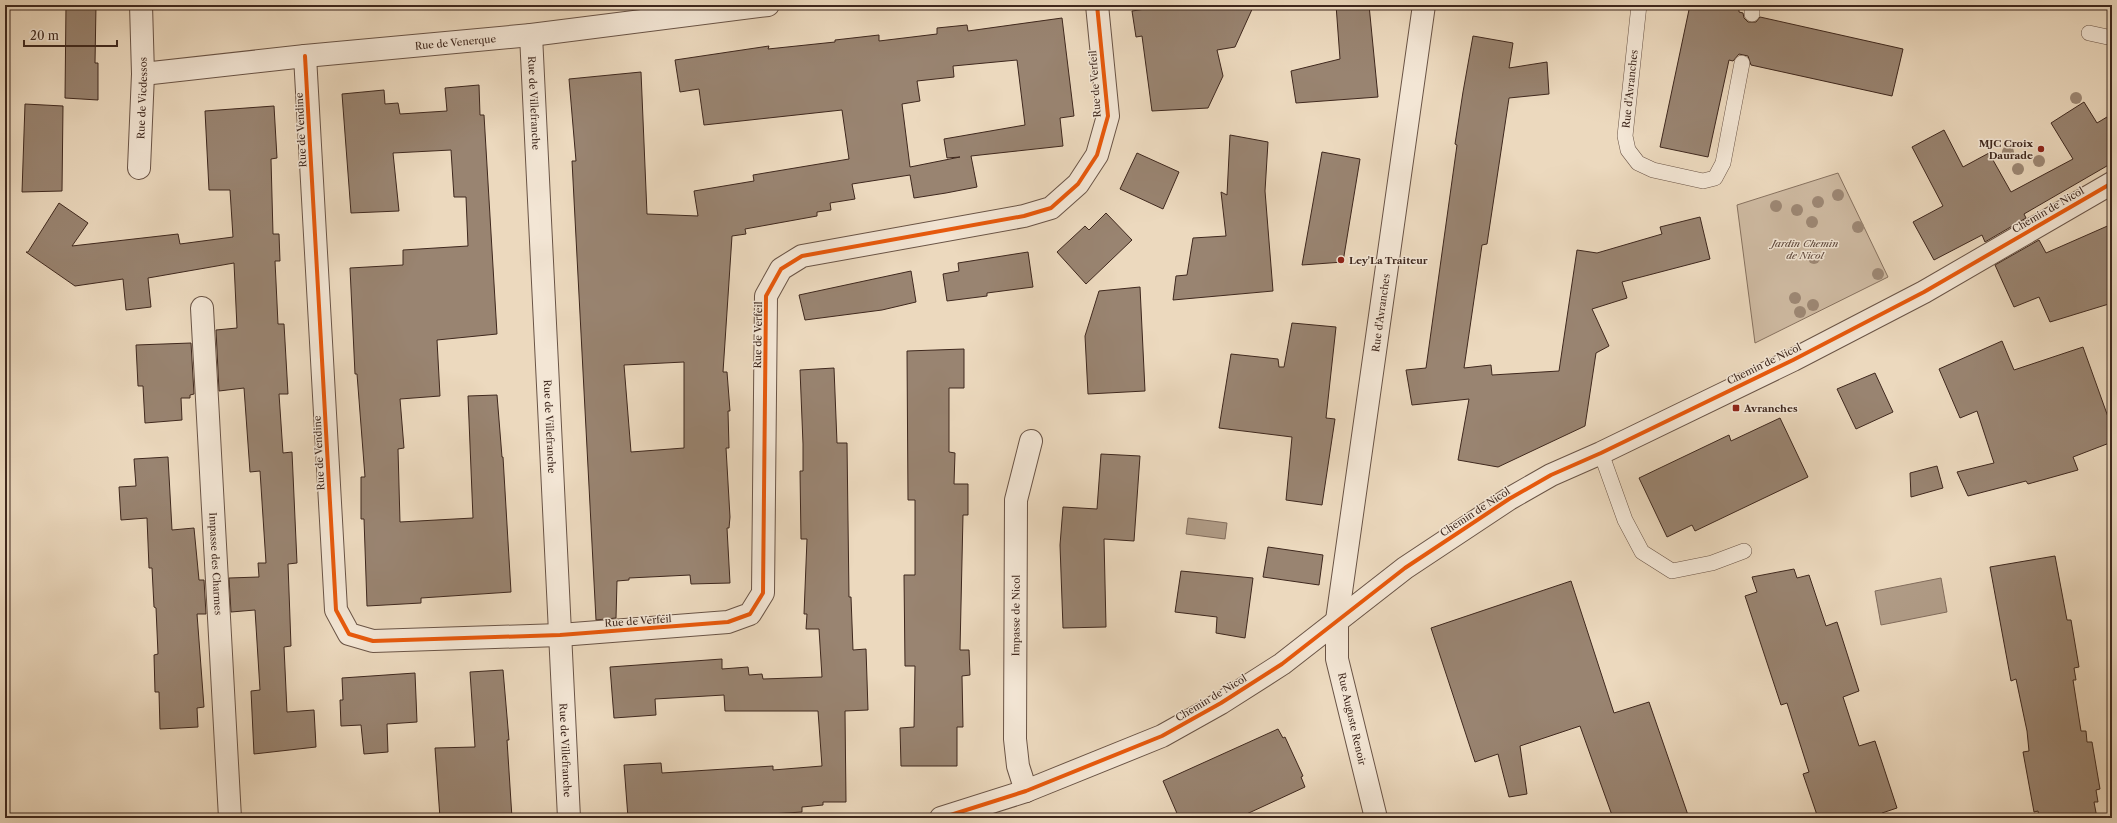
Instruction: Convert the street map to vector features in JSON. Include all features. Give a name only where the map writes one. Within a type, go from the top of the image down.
[{"type":"street","name":"Rue de Vicdessos","points":[[139,168],[143,74],[141,5]]},
{"type":"street","name":"Rue de Venerque","points":[[143,74],[305,56],[531,35],[768,5]]},
{"type":"street","name":"Rue de Verfeil","points":[[560,635],[728,622],[750,614],[763,593],[766,296],[781,269],[802,256],[1024,216],[1051,208],[1078,184],[1098,155],[1108,116],[1096,5]]},
{"type":"street","name":"Rue d'Avranches","points":[[1337,620],[1424,5]]},
{"type":"street","name":"Rue de Villefranche","points":[[531,35],[569,818]]},
{"type":"street","name":"Rue de Vendine","points":[[305,56],[336,610],[349,634],[373,641],[560,635]]},
{"type":"street","name":"Chemin de Nicol","points":[[941,818],[1026,792],[1162,736],[1222,703],[1282,664],[1337,620],[1425,555],[1510,499],[1551,475],[1601,453],[1793,360],[1924,292],[2112,182]]},
{"type":"street","name":"Impasse des Charmes","points":[[202,308],[230,818]]},
{"type":"street","name":"Impasse de Nicol","points":[[1026,792],[1018,766],[1014,739],[1016,500],[1031,441]]},
{"type":"street","name":"Rue Auguste Renoir","points":[[1337,620],[1337,659],[1376,818]]},
{"type":"lane","name":"Rue d'Avranches","points":[[1639,5],[1625,136],[1628,150],[1638,163],[1653,170],[1703,181],[1715,178],[1723,163],[1742,63]]},
{"type":"lane","points":[[2089,33],[2112,38]]},
{"type":"lane","points":[[1601,453],[1625,520],[1642,552],[1672,571],[1712,564],[1744,551]]},
{"type":"green space","name":"Jardin Chemin de Nicol","points":[[1838,173],[1888,277],[1755,343],[1737,205]]},
{"type":"shaded area","points":[[1188,518],[1227,523],[1225,539],[1186,534]]},
{"type":"shaded area","points":[[1941,578],[1947,612],[1881,625],[1875,591]]},
{"type":"building","points":[[66,5],[96,5],[95,63],[98,63],[98,100],[65,98]]},
{"type":"building","points":[[1172,5],[1254,5],[1235,47],[1217,50],[1223,76],[1208,108],[1152,111],[1142,36],[1136,37],[1132,11]]},
{"type":"building","points":[[1336,5],[1369,5],[1378,97],[1296,103],[1291,71],[1340,59]]},
{"type":"building","points":[[1690,5],[1739,5],[1739,12],[1743,13],[1744,18],[1748,22],[1756,22],[1760,17],[1903,49],[1892,96],[1751,65],[1748,56],[1739,54],[1733,61],[1729,60],[1708,157],[1660,147]]},
{"type":"building","points":[[1062,18],[1074,116],[1060,118],[1063,146],[971,156],[977,187],[946,193],[914,198],[910,175],[852,184],[855,199],[830,203],[831,210],[817,212],[817,216],[745,229],[746,234],[732,236],[723,372],[727,372],[730,411],[728,411],[729,448],[726,448],[730,517],[729,528],[727,528],[730,583],[691,584],[690,575],[629,578],[629,580],[617,581],[616,618],[596,620],[572,161],[576,161],[569,79],[641,72],[647,214],[698,216],[694,191],[754,181],[753,175],[849,159],[842,110],[704,125],[699,89],[680,92],[675,60],[769,46],[768,49],[835,42],[835,40],[879,35],[879,41],[937,34],[937,28],[967,25],[968,31]],"holes":[[[1017,60],[1025,125],[944,139],[947,158],[960,157],[910,167],[902,104],[920,101],[917,81],[954,77],[953,66]],[[684,362],[684,448],[631,452],[624,365]]]},
{"type":"building","points":[[1473,36],[1513,43],[1509,68],[1547,62],[1549,94],[1509,98],[1487,244],[1482,245],[1464,368],[1491,365],[1492,375],[1559,371],[1577,250],[1597,253],[1662,234],[1660,227],[1700,217],[1710,259],[1622,282],[1627,298],[1592,309],[1609,346],[1596,353],[1585,426],[1498,467],[1458,460],[1469,399],[1412,405],[1406,370],[1426,368],[1457,145],[1455,144]]},
{"type":"building","points":[[479,85],[480,115],[484,115],[497,334],[437,340],[440,396],[400,399],[404,448],[398,449],[400,522],[473,518],[468,396],[497,395],[503,457],[511,592],[421,598],[421,603],[367,606],[364,519],[361,519],[361,477],[365,477],[357,374],[355,374],[350,268],[403,265],[403,250],[468,246],[466,197],[454,197],[451,150],[393,153],[399,211],[351,213],[342,94],[384,90],[385,104],[398,103],[400,114],[447,111],[445,88]]},
{"type":"building","points":[[2084,102],[2097,123],[2112,114],[2112,163],[2024,214],[2026,218],[1985,242],[1982,235],[1934,260],[1913,222],[1943,206],[1912,147],[1944,130],[1963,167],[1989,153],[2011,192],[2073,159],[2051,123]]},
{"type":"building","points":[[25,104],[63,106],[62,191],[22,192]]},
{"type":"building","points":[[274,106],[277,158],[271,159],[273,234],[279,234],[280,261],[275,261],[278,324],[284,324],[288,394],[279,394],[283,453],[292,452],[297,563],[288,564],[291,646],[284,647],[287,712],[314,710],[316,747],[254,754],[251,691],[260,690],[255,610],[231,612],[229,578],[259,577],[258,563],[266,563],[260,471],[250,472],[244,388],[219,391],[216,330],[237,328],[234,263],[148,278],[151,307],[126,310],[123,279],[75,286],[26,252],[28,252],[59,203],[88,223],[72,246],[178,234],[180,244],[233,237],[230,190],[209,190],[205,111]]},
{"type":"building","points":[[1230,135],[1268,142],[1265,191],[1273,291],[1173,300],[1176,276],[1187,275],[1193,238],[1226,236],[1221,192],[1227,195]]},
{"type":"building","points":[[1322,152],[1360,159],[1343,262],[1302,265]]},
{"type":"building","points":[[1137,153],[1179,172],[1163,209],[1120,189]]},
{"type":"building","points":[[1106,213],[1132,240],[1086,284],[1057,252],[1085,226],[1089,230]]},
{"type":"building","points":[[2112,224],[2112,303],[2050,322],[2039,297],[2014,307],[1995,265],[2039,240],[2046,253]]},
{"type":"building","points":[[1028,252],[1033,287],[987,293],[987,296],[947,301],[943,274],[959,271],[958,263]]},
{"type":"building","points":[[911,271],[916,302],[882,310],[805,320],[799,295]]},
{"type":"building","points":[[1140,287],[1145,391],[1088,394],[1085,336],[1099,291]]},
{"type":"building","points":[[1292,323],[1336,327],[1326,418],[1335,419],[1322,505],[1286,500],[1292,437],[1219,428],[1231,354],[1278,359],[1279,367],[1284,367]]},
{"type":"building","points":[[2002,341],[2014,370],[2083,347],[2112,428],[2112,442],[2073,457],[2078,470],[2028,484],[2026,481],[1968,496],[1957,472],[1994,463],[1977,411],[1960,418],[1939,369]]},
{"type":"building","points":[[191,343],[194,394],[190,395],[190,398],[181,398],[182,420],[145,423],[143,386],[138,386],[136,345]]},
{"type":"building","points":[[964,349],[964,388],[949,388],[949,452],[955,453],[954,484],[968,484],[968,515],[963,515],[960,650],[969,650],[970,675],[962,676],[963,727],[957,727],[957,766],[901,766],[900,728],[914,727],[915,666],[905,666],[904,575],[915,575],[915,500],[908,500],[907,351]]},
{"type":"building","points":[[834,368],[837,443],[847,443],[849,597],[851,597],[853,650],[866,649],[868,710],[845,711],[846,802],[823,802],[823,805],[802,807],[802,812],[740,816],[740,818],[628,818],[624,765],[661,763],[662,773],[773,766],[773,770],[822,766],[818,711],[725,711],[724,695],[655,699],[656,715],[614,718],[610,667],[722,659],[722,669],[748,667],[749,675],[762,674],[763,679],[822,677],[819,629],[806,629],[807,614],[804,614],[807,539],[801,539],[800,471],[803,471],[803,444],[800,370]]},
{"type":"building","points":[[1875,373],[1893,412],[1856,429],[1837,389]]},
{"type":"building","points":[[1780,418],[1808,477],[1695,531],[1692,525],[1667,537],[1639,478],[1729,435],[1731,441]]},
{"type":"building","points":[[1101,454],[1140,456],[1134,541],[1104,539],[1106,627],[1063,628],[1060,545],[1063,507],[1097,509]]},
{"type":"building","points":[[168,457],[172,530],[194,528],[199,580],[204,580],[206,614],[197,614],[204,707],[197,708],[198,727],[160,729],[159,692],[155,692],[154,655],[158,654],[156,608],[154,607],[152,568],[149,568],[147,518],[121,520],[119,487],[136,486],[134,459]]},
{"type":"building","points":[[1937,466],[1943,488],[1911,497],[1910,473]]},
{"type":"building","points":[[1268,547],[1323,555],[1319,585],[1263,577]]},
{"type":"building","points":[[2055,556],[2067,620],[2071,620],[2079,667],[2074,668],[2076,680],[2073,680],[2081,731],[2086,731],[2087,742],[2092,742],[2100,789],[2096,790],[2098,802],[2094,802],[2097,818],[2039,818],[2038,811],[2034,812],[2023,752],[2029,751],[2027,731],[2016,679],[2011,681],[1990,567]]},
{"type":"building","points":[[1794,569],[1797,578],[1809,575],[1826,626],[1837,622],[1859,691],[1843,697],[1859,746],[1875,741],[1897,808],[1882,813],[1883,818],[1818,818],[1803,774],[1809,772],[1787,703],[1781,705],[1745,596],[1757,592],[1752,577]]},
{"type":"building","points":[[1181,571],[1253,578],[1245,638],[1216,633],[1217,617],[1175,612]]},
{"type":"building","points":[[1571,581],[1614,713],[1649,702],[1689,818],[1613,818],[1580,726],[1520,746],[1527,794],[1509,797],[1498,754],[1475,762],[1431,628]]},
{"type":"building","points":[[503,670],[509,740],[507,740],[512,818],[440,818],[435,748],[475,747],[470,672]]},
{"type":"building","points":[[415,673],[417,722],[387,724],[388,752],[364,754],[361,725],[341,726],[340,700],[343,700],[342,678]]},
{"type":"building","points":[[1278,729],[1283,738],[1285,737],[1303,776],[1301,777],[1305,787],[1238,818],[1179,818],[1163,781]]},
{"type":"cycle path","points":[[305,56],[336,610],[349,634],[373,641],[560,635],[728,622],[750,614],[763,593],[766,296],[781,269],[802,256],[1024,216],[1051,208],[1078,184],[1097,155],[1108,116],[1097,5]]},
{"type":"cycle path","points":[[941,818],[1026,791],[1162,736],[1221,703],[1282,664],[1405,568],[1509,499],[1551,475],[1601,453],[1793,360],[1924,292],[2112,183]]},
{"type":"place","name":"MJC Croix Daurade","points":[[2041,149]]},
{"type":"place","name":"Ley'La Traiteur","points":[[1341,260]]},
{"type":"place","name":"Avranches","points":[[1736,408]]}]
